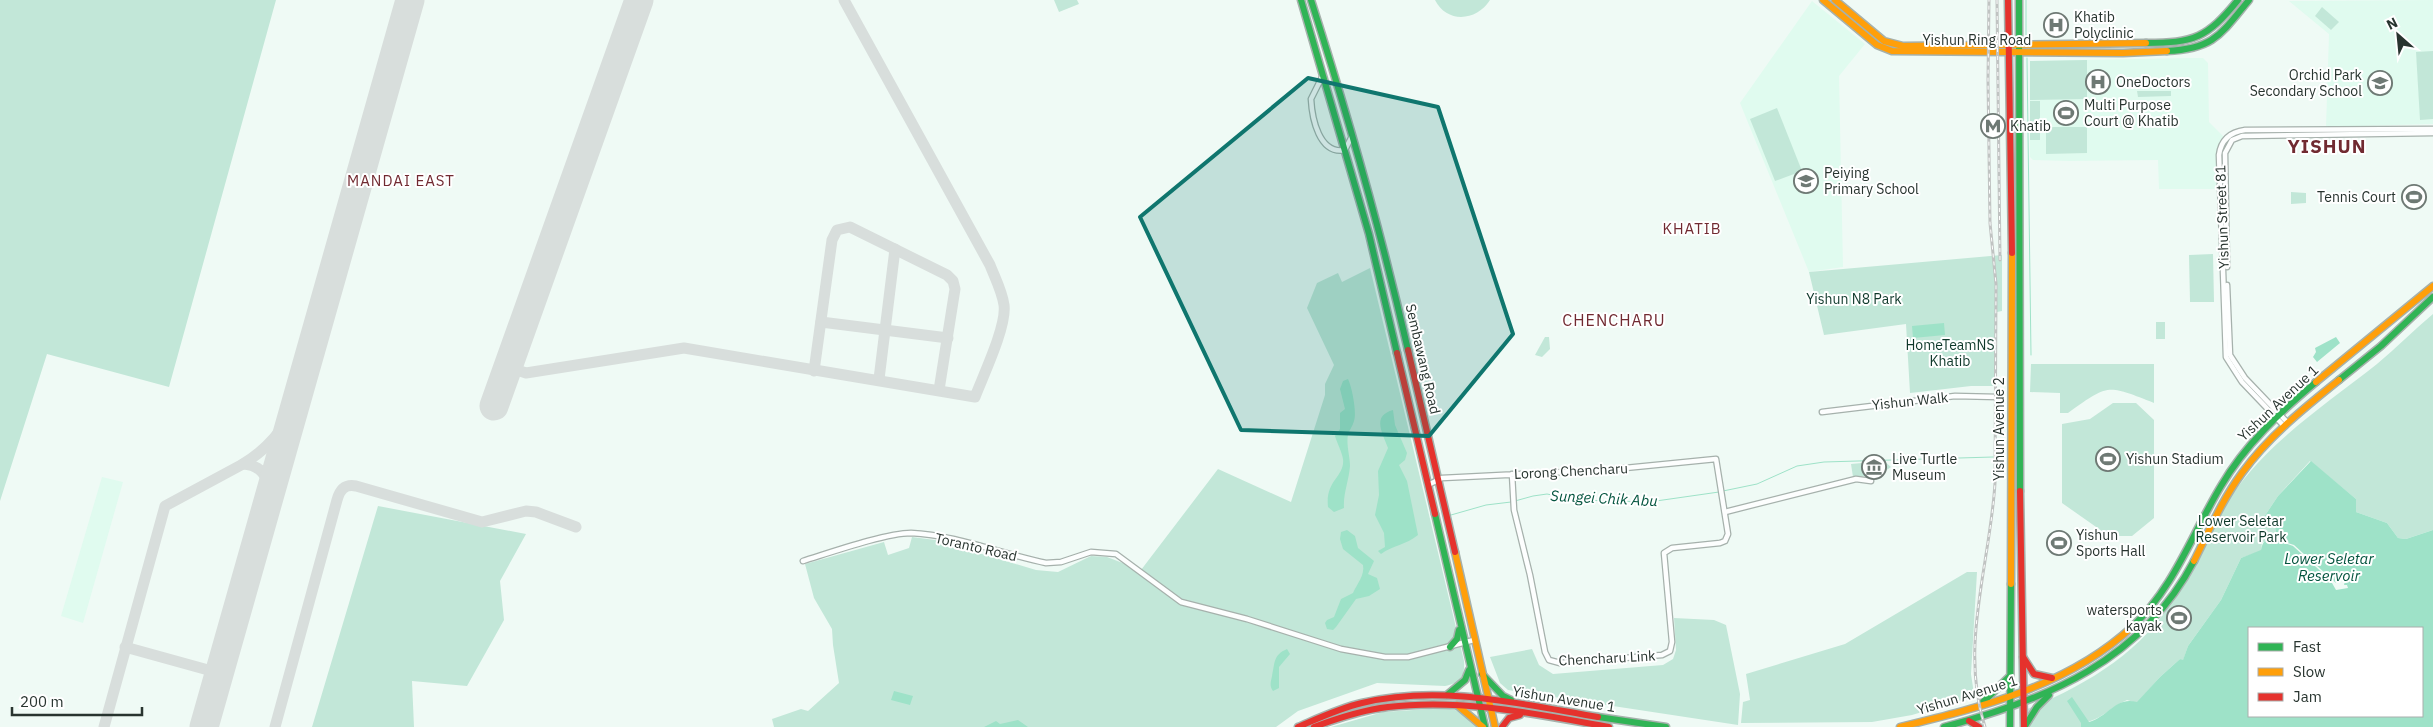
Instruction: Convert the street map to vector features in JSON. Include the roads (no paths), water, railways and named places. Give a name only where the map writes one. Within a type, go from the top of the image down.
[{"type":"main road","name":"Sembawang Road","points":[[1302,0],[1322,78],[1369,234],[1484,727]]},
{"type":"main road","name":"Sembawang Road","points":[[1311,0],[1353,134],[1385,249],[1481,673],[1495,727]]},
{"type":"main road","name":"Yishun Ring Road","points":[[1823,0],[1877,45],[1892,51],[2009,49],[2019,45],[2161,44],[2189,41],[2215,27],[2238,0]]},
{"type":"main road","name":"Yishun Ring Road","points":[[1835,0],[1880,38],[1894,44],[2009,49],[2019,52],[2150,53],[2195,48],[2218,36],[2249,0]]},
{"type":"main road","name":"Yishun Avenue 2","points":[[2008,0],[2012,258],[2009,725]]},
{"type":"main road","name":"Yishun Avenue 2","points":[[2019,0],[2021,654],[2025,727]]},
{"type":"main road","points":[[2012,258],[2013,254],[2017,252],[2021,258]]},
{"type":"main road","name":"Yishun Avenue 1","points":[[1900,727],[1978,707],[2022,692],[2100,652],[2127,633],[2158,599],[2178,568],[2216,492],[2242,455],[2279,418],[2349,355],[2433,286]]},
{"type":"main road","name":"Yishun Avenue 1","points":[[1944,727],[2009,709],[2052,691],[2111,657],[2141,633],[2172,596],[2185,576],[2224,498],[2251,461],[2285,424],[2365,359],[2433,297]]},
{"type":"main road","points":[[2363,343],[2365,348],[2371,350],[2378,347]]},
{"type":"main road","points":[[2349,355],[2358,351],[2365,359]]},
{"type":"main road","points":[[1450,646],[1457,639],[1460,626]]},
{"type":"main road","points":[[2100,652],[2099,660],[2111,657]]},
{"type":"main road","points":[[2021,654],[2034,674],[2052,678]]},
{"type":"main road","points":[[1447,695],[1465,680],[1470,667]]},
{"type":"main road","points":[[1481,673],[1503,696],[1515,703]]},
{"type":"main road","points":[[1978,707],[2009,677]]},
{"type":"main road","points":[[2025,727],[2036,707],[2052,691]]},
{"type":"main road","name":"Yishun Avenue 1","points":[[1298,727],[1317,717],[1369,701],[1414,694],[1488,698],[1666,727]]},
{"type":"main road","name":"Yishun Avenue 1","points":[[1314,727],[1368,710],[1416,703],[1480,706],[1609,727]]},
{"type":"main road","points":[[1456,705],[1484,727]]},
{"type":"main road","points":[[1502,727],[1505,722],[1515,715],[1531,714]]},
{"type":"main road","points":[[1969,721],[1979,727]]},
{"type":"street","points":[[1322,78],[1311,96],[1311,106],[1320,138],[1327,147],[1339,151],[1345,150],[1353,134]]},
{"type":"street","name":"Yishun Street 81","points":[[2285,424],[2242,382],[2226,357],[2219,156],[2223,142],[2236,131],[2245,130],[2433,129]]},
{"type":"street","name":"Yishun Street 81","points":[[2279,418],[2236,367],[2228,346],[2225,153],[2227,146],[2232,140],[2242,136],[2433,133]]},
{"type":"street","name":"Yishun Walk","points":[[1822,412],[1955,396],[1998,397]]},
{"type":"street","name":"Lorong Chencharu","points":[[1437,478],[1606,470],[1716,459]]},
{"type":"street","name":"Chencharu Link","points":[[1512,474],[1513,507],[1530,575],[1545,652],[1549,660],[1560,663],[1662,655],[1670,651],[1672,642],[1664,554],[1672,548],[1722,542],[1728,534],[1716,459]]},
{"type":"street","points":[[1428,485],[1437,478]]},
{"type":"street","points":[[1725,512],[1856,479],[1871,480]]},
{"type":"street","name":"Toranto Road","points":[[803,561],[891,536],[911,533],[952,540],[1046,563],[1061,562],[1087,553],[1108,553],[1116,554],[1181,602],[1247,619],[1341,649],[1396,658],[1474,640]]},
{"type":"water","points":[[1944,323],[1945,335],[1913,338],[1912,326]]},
{"type":"water","points":[[2336,337],[2340,343],[2317,362],[2313,357],[2316,352],[2315,348]]},
{"type":"water","points":[[1348,379],[1355,412],[1348,439],[1350,466],[1344,508],[1334,512],[1328,507],[1328,498],[1329,491],[1343,465],[1343,459],[1335,436],[1340,429],[1340,413],[1345,409],[1340,389],[1343,381]]},
{"type":"water","points":[[1393,410],[1395,425],[1407,453],[1405,460],[1399,465],[1407,481],[1418,535],[1381,554],[1378,551],[1385,547],[1384,533],[1375,515],[1379,495],[1378,471],[1388,448],[1380,421],[1382,416]]},
{"type":"water","name":"Lower Seletar Reservoir","points":[[2311,461],[2356,499],[2356,512],[2387,523],[2398,538],[2406,539],[2433,530],[2433,727],[2081,727],[2081,723],[2067,701],[2072,697],[2089,722],[2102,716],[2118,704],[2130,701],[2137,702],[2160,677],[2180,659],[2183,660],[2188,646],[2221,600],[2241,558],[2261,550],[2265,540],[2276,533],[2275,527],[2264,517],[2278,496]]},
{"type":"water","points":[[1347,530],[1355,536],[1358,548],[1374,561],[1368,574],[1377,578],[1380,589],[1369,596],[1356,599],[1336,627],[1333,630],[1327,629],[1325,623],[1334,617],[1341,599],[1353,593],[1363,572],[1363,565],[1343,549],[1340,539],[1341,532]]},
{"type":"water","points":[[1287,649],[1290,654],[1279,667],[1279,688],[1273,691],[1271,684],[1275,660],[1282,651]]},
{"type":"water","points":[[894,691],[913,696],[910,705],[891,700]]},
{"type":"water","points":[[1018,720],[1028,727],[984,727],[996,721],[1000,724]]},
{"type":"waterway","points":[[2026,0],[2026,37]]},
{"type":"waterway","points":[[2027,58],[2031,355]]},
{"type":"waterway","name":"Sungei Chik Abu","points":[[1723,491],[1757,484],[1797,466],[1824,462],[1993,457]]},
{"type":"waterway","name":"Sungei Chik Abu","points":[[1515,501],[1547,494],[1577,500],[1649,502],[1719,492]]},
{"type":"waterway","name":"Sungei Chik Abu","points":[[1451,515],[1486,505],[1511,502]]},
{"type":"railway","points":[[1985,727],[1978,697],[1975,636],[1995,483],[1996,284],[1990,223],[1989,0]]},
{"type":"railway","points":[[1997,0],[2000,260]]},
{"type":"place","name":"Khatib Polyclinic","points":[[2056,25]]},
{"type":"place","name":"OneDoctors","points":[[2098,82]]},
{"type":"place","name":"Orchid Park Secondary School","points":[[2380,83]]},
{"type":"place","name":"Multi Purpose Court @ Khatib","points":[[2066,113]]},
{"type":"place","name":"Khatib","points":[[1993,126]]},
{"type":"place","name":"Peiying Primary School","points":[[1806,181]]},
{"type":"place","name":"Tennis Court","points":[[2414,197]]},
{"type":"place","name":"Yishun Stadium","points":[[2108,459]]},
{"type":"place","name":"Live Turtle Museum","points":[[1874,467]]},
{"type":"place","name":"Yishun Sports Hall","points":[[2059,543]]},
{"type":"place","name":"watersports kayak","points":[[2179,618]]},
{"type":"district","name":"YISHUN","points":[[2327,146]]},
{"type":"district","name":"MANDAI EAST","points":[[401,180]]},
{"type":"district","name":"KHATIB","points":[[1692,228]]},
{"type":"district","name":"CHENCHARU","points":[[1614,320]]},
{"type":"park label","name":"Yishun N8 Park","points":[[1854,299]]},
{"type":"park label","name":"HomeTeamNS Khatib","points":[[1950,354]]},
{"type":"park label","name":"Lower Seletar Reservoir Park","points":[[2241,530]]}]
